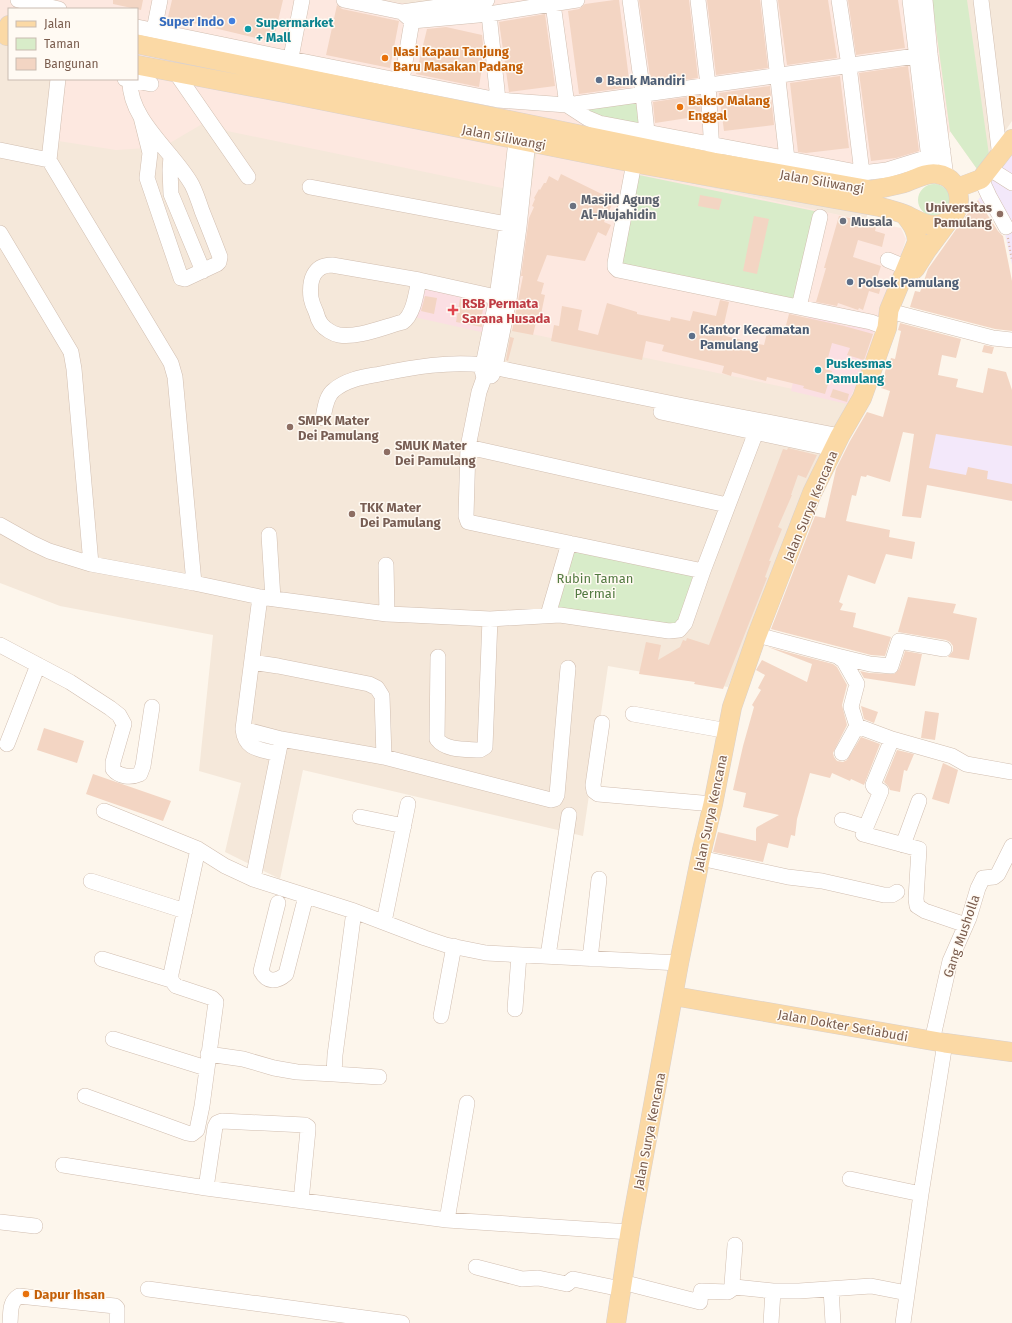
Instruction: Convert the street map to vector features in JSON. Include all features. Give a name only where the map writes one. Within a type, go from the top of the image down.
[{"type":"main road","points":[[0,17],[7,30]]},
{"type":"main road","name":"Jalan Siliwangi","points":[[138,44],[288,75],[712,153],[871,190],[889,178],[941,174],[1000,159]]},
{"type":"main road","name":"Jalan Siliwangi","points":[[138,75],[176,73],[288,75],[522,141],[634,163],[880,207],[904,214],[927,225],[943,224],[950,220]]},
{"type":"main road","points":[[941,174],[960,197],[959,206],[956,213],[950,220]]},
{"type":"main road","name":"Jalan Surya Kencana","points":[[616,1323],[630,1232],[680,963],[700,858],[713,804],[732,707],[757,635],[812,493],[837,442],[862,398],[892,320],[889,310],[910,269],[917,242],[917,234],[904,214]]},
{"type":"main road","name":"Jalan Surya Kencana","points":[[910,269],[950,220]]},
{"type":"main road","name":"Jalan Dokter Setiabudi","points":[[674,996],[938,1042],[1012,1052]]},
{"type":"street","points":[[154,30],[160,0]]},
{"type":"street","points":[[288,75],[302,0]]},
{"type":"street","points":[[344,0],[407,16],[488,7],[553,4],[577,0]]},
{"type":"street","points":[[630,0],[644,94],[647,132]]},
{"type":"street","points":[[698,0],[708,85],[712,153]]},
{"type":"street","points":[[769,0],[787,158]]},
{"type":"street","points":[[839,0],[849,66],[862,173]]},
{"type":"street","points":[[910,0],[944,151],[941,174]]},
{"type":"street","points":[[925,0],[923,55],[941,174]]},
{"type":"street","points":[[981,0],[1000,159],[1012,183]]},
{"type":"street","points":[[27,1],[55,8]]},
{"type":"street","points":[[553,4],[567,105],[587,118],[598,123],[647,132],[712,153],[787,158],[889,178]]},
{"type":"street","points":[[488,7],[498,100]]},
{"type":"street","points":[[402,80],[407,16]]},
{"type":"street","points":[[138,27],[154,30],[288,75],[402,80],[498,100],[567,105],[923,55]]},
{"type":"street","points":[[176,73],[248,177]]},
{"type":"street","points":[[138,79],[150,84]]},
{"type":"street","points":[[58,80],[49,160],[171,363],[177,391],[194,583]]},
{"type":"street","points":[[130,80],[131,91],[135,105],[141,117],[171,156],[184,170],[193,187],[220,257],[217,264],[185,279],[181,278],[147,178],[150,153],[141,117]]},
{"type":"street","points":[[522,141],[514,225],[503,298],[489,371],[480,392],[468,447],[466,516],[468,522],[703,571]]},
{"type":"street","points":[[0,150],[49,160]]},
{"type":"street","points":[[941,174],[944,151]]},
{"type":"street","points":[[171,156],[171,194],[204,271]]},
{"type":"street","points":[[1000,159],[989,196],[1006,226]]},
{"type":"street","points":[[634,163],[615,263],[615,267],[618,270],[872,322],[892,320],[1012,340]]},
{"type":"street","points":[[310,187],[514,225]]},
{"type":"street","points":[[799,307],[820,217]]},
{"type":"street","points":[[0,233],[70,352],[74,370],[91,564]]},
{"type":"street","points":[[888,260],[910,269]]},
{"type":"street","points":[[420,280],[408,318],[402,322],[361,333],[340,335],[326,329],[320,323],[311,299],[311,286],[316,271],[320,267],[326,265],[420,280],[503,298]]},
{"type":"street","points":[[323,418],[328,398],[334,390],[351,380],[413,367],[467,363],[489,371],[837,442]]},
{"type":"street","points":[[683,411],[756,432],[837,442]]},
{"type":"street","points":[[0,525],[37,546],[91,564],[267,598],[387,614],[490,619],[560,615],[669,631],[679,630],[685,623],[727,505],[756,432]]},
{"type":"street","points":[[468,447],[727,505]]},
{"type":"street","points":[[269,535],[267,598],[252,662],[243,729],[244,738],[250,746],[278,754]]},
{"type":"street","points":[[548,616],[569,543]]},
{"type":"street","points":[[386,565],[387,614]]},
{"type":"street","points":[[438,657],[437,739],[441,744],[448,747],[482,750],[485,747],[490,619]]},
{"type":"street","points":[[757,635],[870,664],[891,666],[899,641],[944,649]]},
{"type":"street","points":[[0,645],[70,682],[119,715],[124,724],[123,732],[113,762],[113,769],[116,773],[133,777],[140,774],[152,707]]},
{"type":"street","points":[[837,656],[844,661],[857,684],[851,707],[857,726],[842,753]]},
{"type":"street","points":[[252,662],[369,684],[377,688],[382,696],[384,757]]},
{"type":"street","points":[[7,744],[38,665]]},
{"type":"street","points":[[243,729],[281,739],[384,757],[551,800],[557,795],[568,668]]},
{"type":"street","points":[[633,714],[728,731]]},
{"type":"street","points":[[602,723],[593,785],[594,791],[598,794],[713,804]]},
{"type":"street","points":[[857,726],[892,739],[952,756],[966,764],[1012,772]]},
{"type":"street","points":[[253,879],[281,739]]},
{"type":"street","points":[[864,831],[881,791],[873,785],[892,739]]},
{"type":"street","points":[[903,845],[919,800]]},
{"type":"street","points":[[384,922],[408,804]]},
{"type":"street","points":[[104,811],[198,849],[225,866],[253,879],[354,911],[425,938],[454,946],[486,953],[680,963]]},
{"type":"street","points":[[548,956],[569,815]]},
{"type":"street","points":[[360,817],[404,826]]},
{"type":"street","points":[[842,820],[864,831],[903,845],[920,849],[916,899],[917,906],[925,911],[966,925]]},
{"type":"street","name":"Gang Musholla","points":[[903,1323],[921,1194],[938,1042],[950,961],[966,925],[981,880],[983,878],[994,877],[998,874],[1012,846]]},
{"type":"street","points":[[85,1096],[192,1134],[197,1130],[202,1106],[216,1002],[212,998],[176,986],[172,980],[171,974],[198,849]]},
{"type":"street","points":[[700,858],[788,877],[822,881],[884,895],[892,895],[897,892]]},
{"type":"street","points":[[590,958],[600,879]]},
{"type":"street","points":[[92,881],[185,911]]},
{"type":"street","points":[[278,903],[261,972],[268,980],[276,981],[286,974],[306,896]]},
{"type":"street","points":[[334,1074],[354,911]]},
{"type":"street","points":[[441,1016],[454,946]]},
{"type":"street","points":[[514,1009],[519,955]]},
{"type":"street","points":[[102,959],[172,980]]},
{"type":"street","points":[[113,1039],[207,1061],[242,1059],[274,1068],[297,1072],[379,1077]]},
{"type":"street","points":[[446,1220],[467,1103]]},
{"type":"street","points":[[206,1188],[215,1127],[217,1123],[222,1121],[305,1125],[308,1127],[308,1130],[301,1201]]},
{"type":"street","points":[[63,1165],[206,1188],[446,1220],[630,1232]]},
{"type":"street","points":[[850,1179],[921,1194]]},
{"type":"street","points":[[0,1222],[35,1226]]},
{"type":"street","points":[[735,1245],[732,1284],[735,1287]]},
{"type":"street","points":[[476,1267],[522,1279],[538,1278],[566,1284],[573,1279],[622,1286],[700,1302],[701,1291],[728,1292],[735,1287],[773,1291],[872,1286],[908,1293]]},
{"type":"street","points":[[148,1289],[402,1323]]},
{"type":"street","points":[[831,1289],[833,1323]]},
{"type":"street","points":[[771,1323],[773,1291]]},
{"type":"street","points":[[10,1323],[12,1303],[15,1298],[19,1296],[115,1306],[117,1308],[117,1323]]},
{"type":"path","points":[[1006,226],[1012,261]]},
{"type":"shaded area","points":[[0,0],[1012,0],[1012,121],[989,155],[977,169],[950,131],[939,155],[874,179],[866,221],[626,170],[855,402],[803,493],[728,687],[608,666],[583,836],[303,770],[280,879],[225,852],[241,783],[199,771],[213,635],[60,606],[0,583]]},
{"type":"shaded area","points":[[0,0],[384,0],[401,3],[457,4],[487,0],[932,0],[950,131],[939,155],[874,179],[519,116],[507,189],[227,131],[214,117],[163,147],[116,150],[52,140],[61,80],[138,80],[138,8],[8,8],[8,38],[0,36]]},
{"type":"shaded area","points":[[537,151],[901,228],[906,239],[855,402],[508,329]]},
{"type":"shaded area","name":"Universitas Pamulang","points":[[1012,155],[1012,265],[1005,234],[978,200]]},
{"type":"shaded area","name":"RSB Permata Sarana Husada","points":[[420,287],[493,304],[486,333],[414,317]]},
{"type":"shaded area","points":[[808,315],[846,326],[860,325],[874,329],[859,379],[847,404],[791,391]]},
{"type":"shaded area","points":[[936,433],[1012,446],[1012,501],[912,481]]},
{"type":"green space","points":[[932,0],[967,0],[989,155],[977,169],[950,131]]},
{"type":"green space","points":[[636,102],[639,124],[587,113],[585,109]]},
{"type":"green space","points":[[639,175],[824,213],[803,300],[617,267],[635,177]]},
{"type":"green space","points":[[931,184],[937,184],[946,188],[950,200],[946,212],[937,216],[931,216],[922,212],[918,203],[918,197],[922,188]]},
{"type":"green space","name":"Rubin Taman Permai","points":[[569,543],[703,571],[679,630],[548,615]]},
{"type":"building","points":[[113,0],[143,0],[141,10],[138,8],[113,4]]},
{"type":"building","name":"Supermarket + Mall","points":[[172,0],[283,0],[273,42],[168,17]]},
{"type":"building","points":[[619,0],[630,87],[579,94],[568,11],[579,9],[585,4]]},
{"type":"building","points":[[639,0],[689,0],[698,78],[651,84]]},
{"type":"building","points":[[707,0],[760,0],[768,68],[716,75]]},
{"type":"building","points":[[778,0],[828,0],[837,58],[787,65]]},
{"type":"building","points":[[848,0],[898,0],[905,48],[856,55]]},
{"type":"building","points":[[337,5],[342,9],[399,21],[390,68],[326,55]]},
{"type":"building","points":[[545,14],[555,86],[509,92],[499,22]]},
{"type":"building","points":[[446,27],[482,35],[484,54],[479,87],[416,74],[427,29]]},
{"type":"building","points":[[908,66],[919,151],[896,158],[871,161],[859,73]]},
{"type":"building","points":[[840,76],[849,148],[806,153],[798,152],[790,83]]},
{"type":"building","points":[[770,86],[774,125],[724,131],[719,93]]},
{"type":"building","points":[[700,95],[701,116],[655,123],[653,102]]},
{"type":"building","name":"Masjid Agung Al-Mujahidin","points":[[561,174],[614,200],[604,222],[611,225],[606,236],[598,232],[585,261],[547,255],[537,281],[544,283],[541,294],[545,295],[540,319],[537,318],[533,335],[512,331],[523,276],[521,276],[529,218],[534,207],[532,206],[535,199],[534,198],[539,189],[540,190],[544,183],[546,183],[549,176],[558,181]]},
{"type":"building","points":[[700,195],[722,199],[719,210],[698,206]]},
{"type":"building","points":[[978,200],[998,231],[1003,236],[1012,281],[1012,331],[995,329],[910,307],[915,291],[920,292],[928,269],[957,228],[967,226],[965,217]]},
{"type":"building","points":[[754,216],[769,219],[757,274],[743,271]]},
{"type":"building","points":[[839,216],[877,223],[875,231],[885,234],[882,247],[858,240],[853,257],[881,266],[876,281],[882,282],[879,294],[869,291],[863,310],[859,308],[858,310],[838,303],[837,306],[816,302]]},
{"type":"building","points":[[425,296],[437,298],[434,314],[421,311]]},
{"type":"building","points":[[460,299],[484,304],[482,327],[456,322]]},
{"type":"building","points":[[720,300],[729,302],[722,333],[727,334],[726,336],[753,343],[764,345],[769,325],[785,329],[789,314],[873,334],[864,360],[847,355],[850,348],[832,343],[825,369],[832,371],[825,394],[803,388],[804,386],[767,377],[766,381],[732,372],[731,376],[722,373],[724,366],[662,351],[664,345],[646,341],[642,360],[551,341],[554,325],[559,326],[562,306],[582,310],[578,330],[598,335],[607,303],[637,312],[637,314],[670,321],[671,317],[690,321],[693,311],[716,316]]},
{"type":"building","points":[[900,323],[961,339],[956,358],[942,355],[938,375],[958,379],[956,387],[983,393],[988,368],[1006,372],[1012,390],[1012,446],[936,434],[929,468],[966,475],[968,467],[988,471],[987,479],[1012,484],[1012,501],[927,485],[921,518],[902,516],[914,434],[903,432],[890,482],[867,475],[866,477],[861,476],[856,496],[852,495],[846,521],[890,530],[889,537],[915,542],[912,559],[886,554],[875,584],[848,575],[839,602],[843,604],[840,610],[856,613],[853,627],[891,637],[885,656],[871,655],[771,629],[815,516],[825,518],[836,469],[850,441],[867,412],[883,417],[890,391],[881,388],[887,364],[889,364],[891,358],[895,359],[901,331],[898,330]]},
{"type":"building","points":[[510,337],[514,338],[508,361],[506,360]]},
{"type":"building","points":[[984,345],[994,347],[992,354],[982,352]]},
{"type":"building","points":[[833,389],[849,394],[847,402],[830,397]]},
{"type":"building","points":[[788,448],[817,455],[806,478],[798,475],[792,495],[778,527],[782,529],[769,561],[771,561],[765,577],[767,578],[723,689],[694,684],[695,682],[639,674],[646,642],[661,645],[658,660],[680,647],[683,640],[686,641],[687,638],[709,645],[783,449],[787,450]]},
{"type":"building","points":[[908,597],[956,604],[953,613],[977,618],[969,660],[948,657],[953,651],[953,646],[946,640],[898,632]]},
{"type":"building","points":[[768,647],[833,664],[837,667],[847,685],[842,705],[847,725],[833,753],[837,761],[843,762],[847,760],[861,737],[880,744],[864,785],[832,773],[830,778],[810,773],[797,819],[795,836],[791,835],[788,848],[768,843],[763,862],[713,852],[718,832],[756,841],[757,827],[779,815],[743,807],[746,793],[733,790],[754,707],[752,705],[761,690],[758,688],[765,675],[756,670],[762,660],[807,682],[812,664]]},
{"type":"building","points":[[905,651],[922,654],[915,686],[864,678],[860,671],[869,673],[894,674],[899,669]]},
{"type":"building","points":[[861,706],[878,712],[874,723],[864,719]]},
{"type":"building","points":[[925,711],[939,713],[935,740],[921,738]]},
{"type":"building","points":[[44,728],[84,741],[77,763],[37,750]]},
{"type":"building","points":[[897,750],[914,754],[907,771],[904,770],[900,792],[890,790],[884,782]]},
{"type":"building","points":[[943,763],[958,770],[949,804],[932,799]]},
{"type":"building","points":[[93,774],[171,801],[163,821],[86,794]]},
{"type":"place","name":"Super Indo","points":[[232,21]]},
{"type":"place","name":"Supermarket + Mall","points":[[248,29]]},
{"type":"place","name":"Nasi Kapau Tanjung Baru Masakan Padang","points":[[385,58]]},
{"type":"place","name":"Bank Mandiri","points":[[599,80]]},
{"type":"place","name":"Bakso Malang Enggal","points":[[680,107]]},
{"type":"place","name":"Masjid Agung Al-Mujahidin","points":[[573,206]]},
{"type":"place","name":"Universitas Pamulang","points":[[1000,214]]},
{"type":"place","name":"Musala","points":[[843,221]]},
{"type":"place","name":"Polsek Pamulang","points":[[850,282]]},
{"type":"place","name":"RSB Permata Sarana Husada","points":[[453,310]]},
{"type":"place","name":"Kantor Kecamatan Pamulang","points":[[692,336]]},
{"type":"place","name":"Puskesmas Pamulang","points":[[818,370]]},
{"type":"place","name":"SMPK Mater Dei Pamulang","points":[[290,427]]},
{"type":"place","name":"SMUK Mater Dei Pamulang","points":[[387,452]]},
{"type":"place","name":"TKK Mater Dei Pamulang","points":[[352,514]]},
{"type":"place","name":"Dapur Ihsan","points":[[26,1294]]}]
